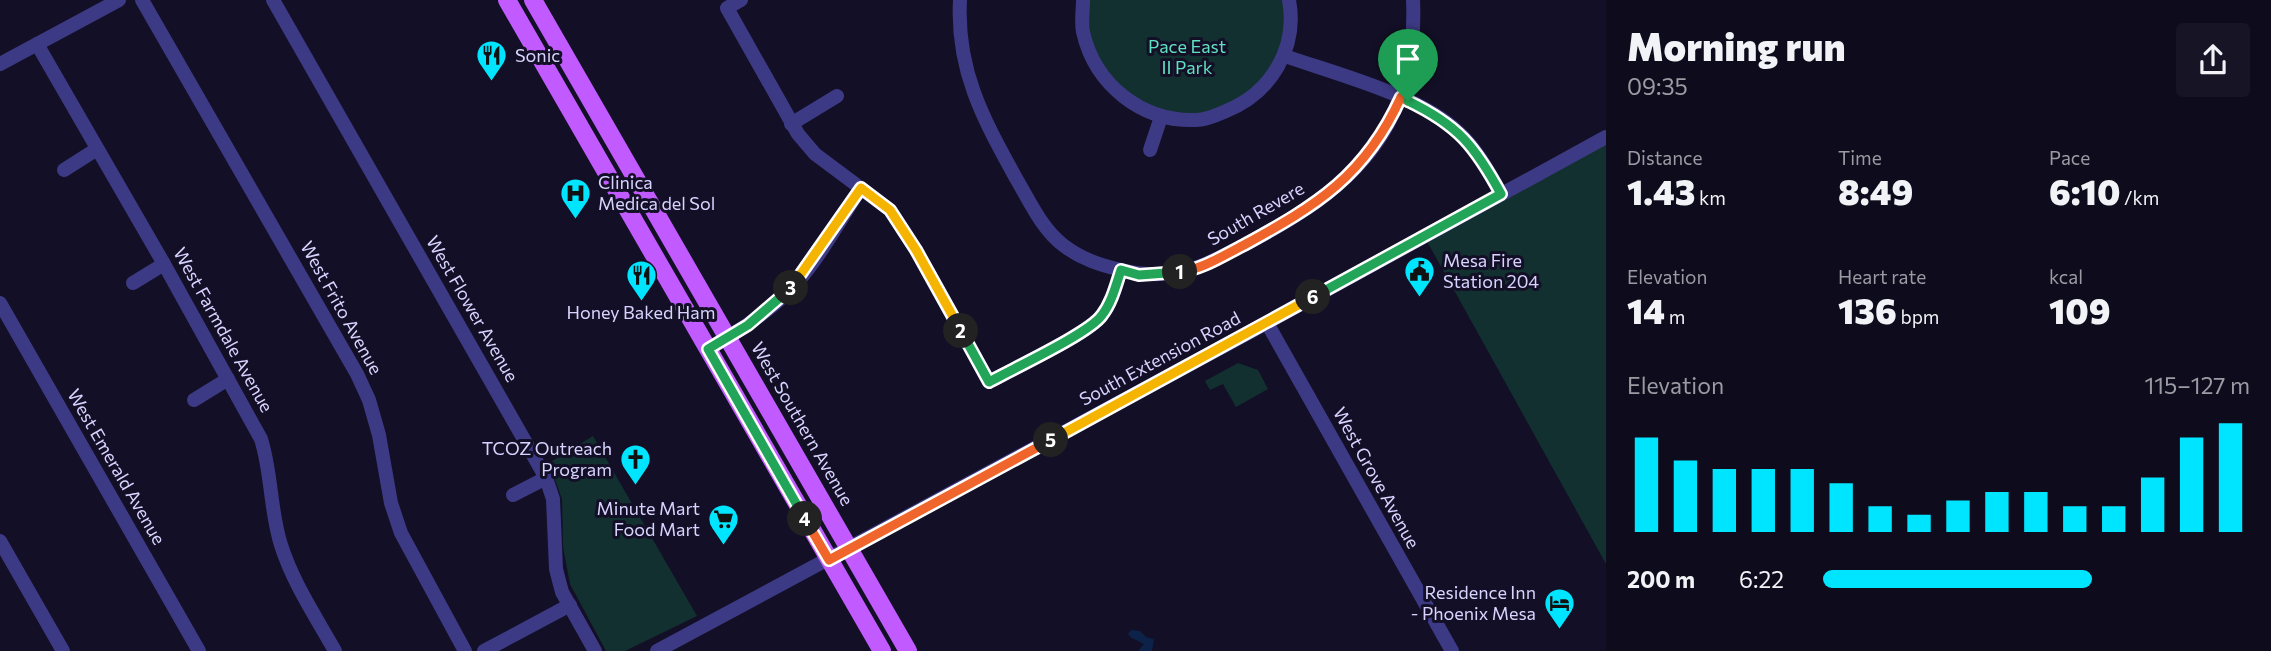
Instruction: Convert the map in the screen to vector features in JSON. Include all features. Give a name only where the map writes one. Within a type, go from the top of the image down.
[{"type":"main road","points":[[507,0],[882,651]]},
{"type":"main road","name":"West Southern Avenue","points":[[533,0],[908,651]]},
{"type":"street","points":[[0,64],[119,0]]},
{"type":"street","name":"West Frito Avenue","points":[[142,0],[357,374],[369,400],[379,435],[391,503],[401,533],[465,651]]},
{"type":"street","name":"West Flower Avenue","points":[[273,0],[546,478],[553,499],[556,569],[562,593],[595,651]]},
{"type":"street","points":[[741,0],[726,8],[791,124],[815,154],[890,210],[916,250],[989,382],[1101,318],[1121,270]]},
{"type":"street","name":"South Revere","points":[[960,0],[959,32],[971,89],[982,116],[1034,210],[1046,227],[1068,248],[1095,264],[1139,275],[1185,271],[1212,261],[1280,225],[1325,197],[1349,176],[1387,126],[1401,97],[1413,47],[1413,0]]},
{"type":"street","points":[[1083,0],[1083,30],[1086,41],[1110,86],[1125,99],[1161,117],[1198,121],[1238,107],[1256,94],[1273,76],[1285,56],[1290,39],[1292,22],[1289,0]]},
{"type":"street","name":"West Farmdale Avenue","points":[[37,44],[261,439],[268,461],[275,518],[290,569],[335,651]]},
{"type":"street","points":[[1285,56],[1401,97],[1440,118],[1458,131],[1486,166],[1501,194]]},
{"type":"street","points":[[791,124],[837,96]]},
{"type":"street","points":[[1150,150],[1161,117]]},
{"type":"street","name":"South Extension Road","points":[[657,651],[850,549],[1606,137]]},
{"type":"street","points":[[64,170],[97,149]]},
{"type":"street","points":[[708,349],[756,319],[789,292],[861,188]]},
{"type":"street","points":[[133,283],[164,264]]},
{"type":"street","name":"West Emerald Avenue","points":[[0,303],[200,651]]},
{"type":"street","name":"West Grove Avenue","points":[[1267,323],[1452,651]]},
{"type":"street","points":[[194,400],[228,379]]},
{"type":"street","points":[[513,495],[546,478]]},
{"type":"street","points":[[0,541],[63,651]]},
{"type":"street","points":[[484,651],[570,606]]},
{"type":"green space","name":"Pace East II Park","points":[[1088,0],[1284,0],[1285,38],[1269,73],[1235,102],[1197,115],[1179,114],[1145,104],[1113,83],[1094,51],[1088,29]]},
{"type":"green space","points":[[1606,137],[1606,564],[1424,236]]},
{"type":"green space","points":[[1238,363],[1258,370],[1268,389],[1236,407],[1223,384],[1210,390],[1205,381]]},
{"type":"green space","points":[[593,436],[697,616],[625,651],[606,651],[570,584],[563,547],[562,499],[549,463]]},
{"type":"water","points":[[1131,630],[1140,631],[1146,637],[1154,639],[1152,651],[1138,651],[1144,644],[1130,637],[1128,634]]},
{"type":"place","name":"Sonic","points":[[492,83]]},
{"type":"place","name":"Clinica Medica del Sol","points":[[575,220]]},
{"type":"place","name":"Mesa Fire Station 204","points":[[1420,298]]},
{"type":"place","name":"Honey Baked Ham","points":[[641,302]]},
{"type":"place","name":"TCOZ Outreach Program","points":[[635,486]]},
{"type":"place","name":"Minute Mart Food Mart","points":[[723,546]]},
{"type":"place","name":"Residence Inn - Phoenix Mesa","points":[[1559,630]]},
{"type":"route","points":[[1401,97],[1408,101],[1458,131],[1486,166],[1501,194],[829,560],[708,349],[748,325],[789,292],[861,188],[890,210],[916,250],[989,382],[1101,318],[1121,270],[1139,275],[1185,271],[1212,261],[1280,225],[1325,197],[1349,176],[1370,149],[1387,126],[1401,97]]}]
